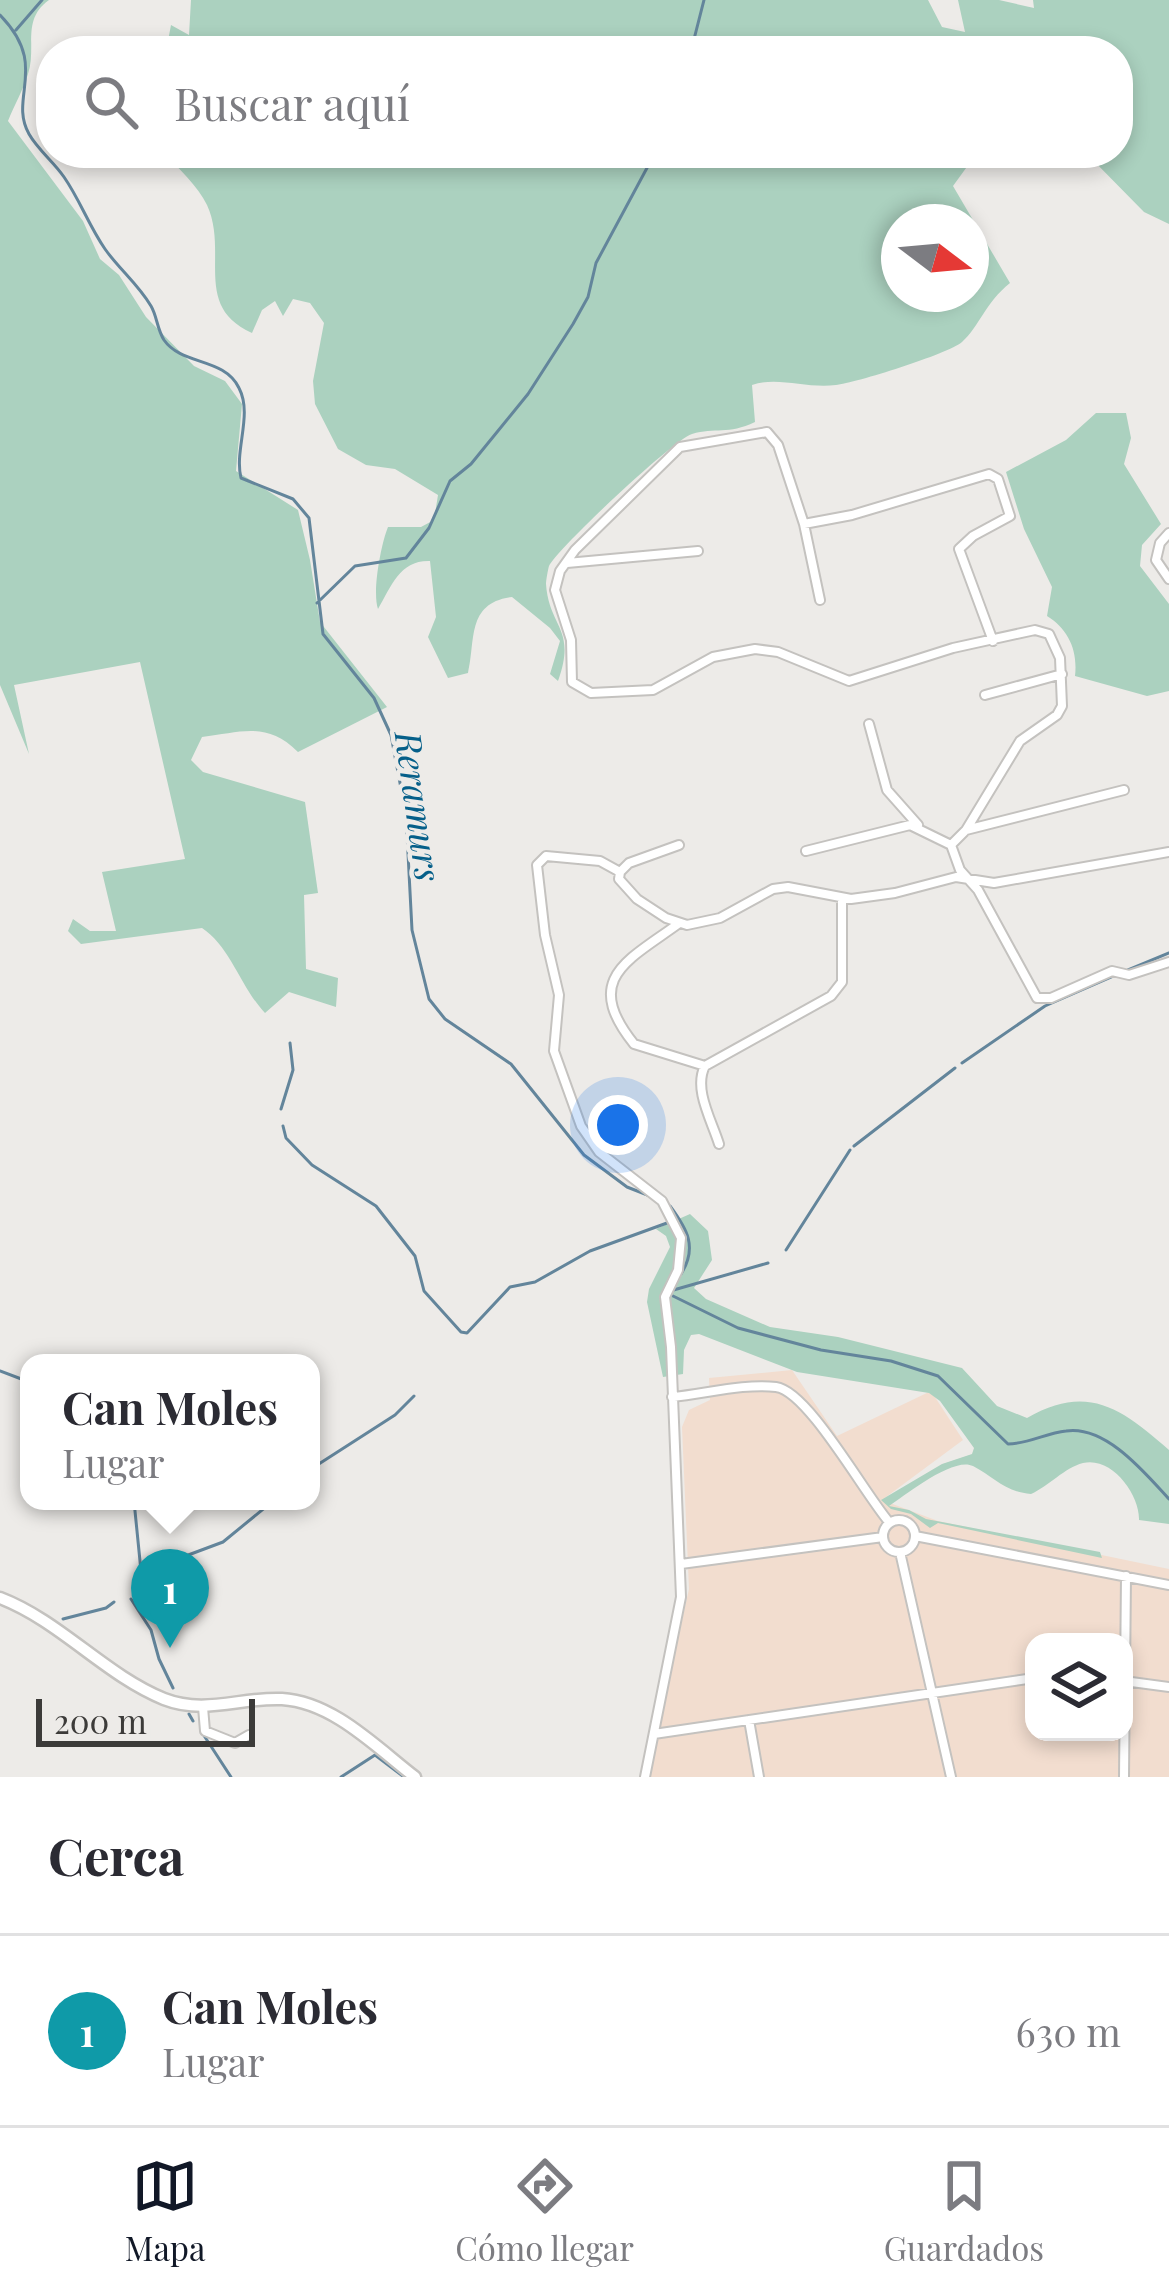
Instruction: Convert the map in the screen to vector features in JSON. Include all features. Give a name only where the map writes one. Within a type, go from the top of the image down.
[{"type":"street","points":[[820,600],[804,524],[771,434],[761,432],[720,443],[688,444],[671,454],[566,563],[555,590],[571,640],[570,676],[582,692],[653,690],[713,657],[755,649],[778,652],[849,681],[953,648],[1035,630],[1049,634],[1062,674],[1062,706],[1057,715],[1020,741],[966,830],[951,845]]},
{"type":"street","points":[[804,524],[852,515],[989,474],[998,479],[1010,516],[959,549],[993,640]]},
{"type":"street","points":[[1169,533],[1160,543],[1156,560],[1169,579]]},
{"type":"street","points":[[566,563],[698,551]]},
{"type":"street","points":[[985,695],[1062,674]]},
{"type":"street","points":[[869,724],[887,790],[918,826],[951,845],[960,870],[1037,998],[1051,998],[1112,971],[1129,975],[1169,962]]},
{"type":"street","points":[[966,830],[1124,790]]},
{"type":"street","points":[[806,850],[918,826]]},
{"type":"street","points":[[678,924],[637,899],[619,880],[629,863],[679,845]]},
{"type":"street","points":[[705,1066],[634,1044],[611,1005],[609,983],[619,967],[678,924],[720,918],[773,889],[788,886],[842,898],[874,897],[956,877],[994,883],[1169,852]]},
{"type":"street","points":[[620,872],[600,861],[546,856],[535,874],[560,995],[556,1060],[581,1126],[599,1152],[650,1190],[669,1213],[682,1249],[678,1270],[667,1286],[664,1310],[670,1347],[681,1597],[645,1777]]},
{"type":"street","points":[[719,1144],[699,1076],[705,1066],[831,996],[842,982],[842,898]]},
{"type":"street","points":[[672,1397],[770,1387],[793,1392],[889,1522]]},
{"type":"street","points":[[883,1537],[890,1549],[900,1552],[911,1546],[915,1536],[910,1523],[889,1522]]},
{"type":"street","points":[[883,1537],[889,1522]]},
{"type":"street","points":[[915,1536],[1169,1585]]},
{"type":"street","points":[[682,1564],[883,1537]]},
{"type":"street","points":[[900,1552],[951,1777]]},
{"type":"street","points":[[1125,1633],[1126,1576]]},
{"type":"street","points":[[0,1598],[20,1606],[159,1697],[203,1708],[278,1699],[306,1703],[340,1720],[415,1777]]},
{"type":"street","points":[[654,1734],[1025,1679]]},
{"type":"street","points":[[1133,1682],[1169,1687]]},
{"type":"street","points":[[203,1708],[206,1731],[235,1743],[249,1736]]},
{"type":"street","points":[[749,1720],[759,1777]]},
{"type":"street","points":[[1124,1741],[1124,1777]]},
{"type":"shaded area","points":[[792,1370],[837,1436],[931,1391],[963,1440],[882,1500],[938,1521],[1169,1569],[1169,1777],[647,1777],[689,1589],[682,1427],[689,1410],[710,1400],[709,1378]]},
{"type":"green space","points":[[0,0],[49,0],[35,16],[28,74],[8,121],[36,158],[36,168],[43,168],[83,221],[100,259],[119,275],[146,317],[194,366],[225,381],[242,404],[236,471],[298,510],[320,622],[387,707],[298,752],[276,736],[242,731],[202,737],[191,760],[203,772],[305,802],[318,893],[304,895],[306,969],[338,978],[336,1007],[289,992],[265,1013],[220,945],[202,928],[81,944],[68,931],[73,919],[90,931],[116,931],[102,872],[185,859],[140,662],[14,685],[29,754],[0,685]]},
{"type":"green space","points":[[191,0],[928,0],[942,27],[965,32],[958,0],[999,0],[1034,8],[1033,0],[1169,0],[1169,224],[1144,212],[1101,168],[1133,168],[1133,36],[169,36],[171,25],[189,35]]},
{"type":"green space","points":[[178,168],[966,168],[953,186],[964,204],[881,204],[881,312],[985,312],[962,342],[901,367],[825,386],[752,385],[755,422],[692,434],[681,441],[641,473],[549,566],[548,599],[565,650],[558,681],[550,674],[560,641],[512,597],[497,601],[480,615],[468,673],[448,678],[428,637],[436,617],[430,561],[404,569],[378,609],[376,601],[388,527],[421,527],[434,520],[438,495],[395,469],[366,465],[338,449],[315,404],[313,381],[324,323],[310,303],[293,299],[283,316],[275,301],[262,310],[252,333],[234,322],[217,293],[213,223],[207,205]]},
{"type":"green space","points":[[989,247],[1010,283],[989,306]]},
{"type":"green space","points":[[1096,413],[1126,413],[1131,438],[1124,464],[1161,524],[1142,545],[1140,566],[1169,604],[1169,691],[1147,696],[1075,676],[1070,641],[1047,616],[1052,587],[1024,529],[1006,472],[1066,440]]},
{"type":"green space","points":[[690,1214],[708,1231],[712,1260],[694,1288],[706,1299],[770,1327],[838,1337],[962,1368],[997,1406],[1027,1418],[1068,1402],[1086,1402],[1136,1423],[1169,1450],[1169,1524],[1139,1520],[1129,1489],[1114,1471],[1094,1462],[1076,1465],[1031,1494],[965,1464],[930,1478],[889,1506],[926,1519],[1100,1552],[1102,1558],[938,1523],[930,1528],[911,1514],[891,1509],[881,1500],[942,1464],[972,1454],[974,1448],[929,1393],[797,1372],[699,1334],[691,1335],[684,1350],[683,1374],[663,1377],[647,1302],[670,1247],[656,1229]]},
{"type":"waterway","name":"Reramurs","points":[[16,30],[42,0]]},
{"type":"waterway","points":[[695,36],[704,0]]},
{"type":"waterway","name":"Reramurs","points":[[0,15],[23,50],[24,120],[36,144]]},
{"type":"waterway","name":"Reramurs","points":[[56,168],[105,249],[146,298],[164,340],[181,354],[223,371],[239,388],[244,410],[241,478],[293,499],[309,518],[323,634],[374,698],[391,735],[406,815],[412,930],[429,999],[445,1019],[511,1064],[584,1155],[627,1187],[650,1196]]},
{"type":"waterway","points":[[317,603],[355,566],[406,558],[429,528],[450,481],[471,464],[528,394],[573,324],[588,297],[596,263],[647,168]]},
{"type":"waterway","points":[[1128,970],[1169,953]]},
{"type":"waterway","points":[[962,1063],[1045,1006],[1116,975]]},
{"type":"waterway","points":[[281,1109],[293,1070],[290,1043]]},
{"type":"waterway","points":[[854,1146],[955,1068]]},
{"type":"waterway","points":[[283,1126],[286,1138],[312,1165],[376,1206],[415,1256],[424,1291],[461,1332],[467,1333],[510,1287],[535,1282],[590,1251],[667,1223]]},
{"type":"waterway","points":[[786,1250],[850,1150]]},
{"type":"waterway","name":"Reramurs","points":[[670,1206],[688,1238],[689,1255],[681,1274]]},
{"type":"waterway","points":[[670,1291],[768,1263]]},
{"type":"waterway","name":"Reramurs","points":[[673,1296],[738,1328],[821,1350],[891,1361],[938,1376],[1008,1444],[1066,1431],[1096,1435],[1123,1453],[1169,1499]]},
{"type":"waterway","points":[[0,1371],[20,1378]]},
{"type":"waterway","points":[[320,1463],[395,1415],[414,1396]]},
{"type":"waterway","points":[[135,1510],[141,1571]]},
{"type":"waterway","points":[[140,1573],[223,1542],[262,1510]]},
{"type":"waterway","points":[[131,1599],[151,1630],[173,1688]]},
{"type":"waterway","points":[[63,1619],[114,1602]]},
{"type":"waterway","points":[[189,1714],[193,1721]]},
{"type":"waterway","points":[[203,1734],[231,1777]]},
{"type":"waterway","points":[[341,1777],[375,1755],[404,1777]]},
{"type":"place","name":"Can Moles","points":[[170,1648]]}]
